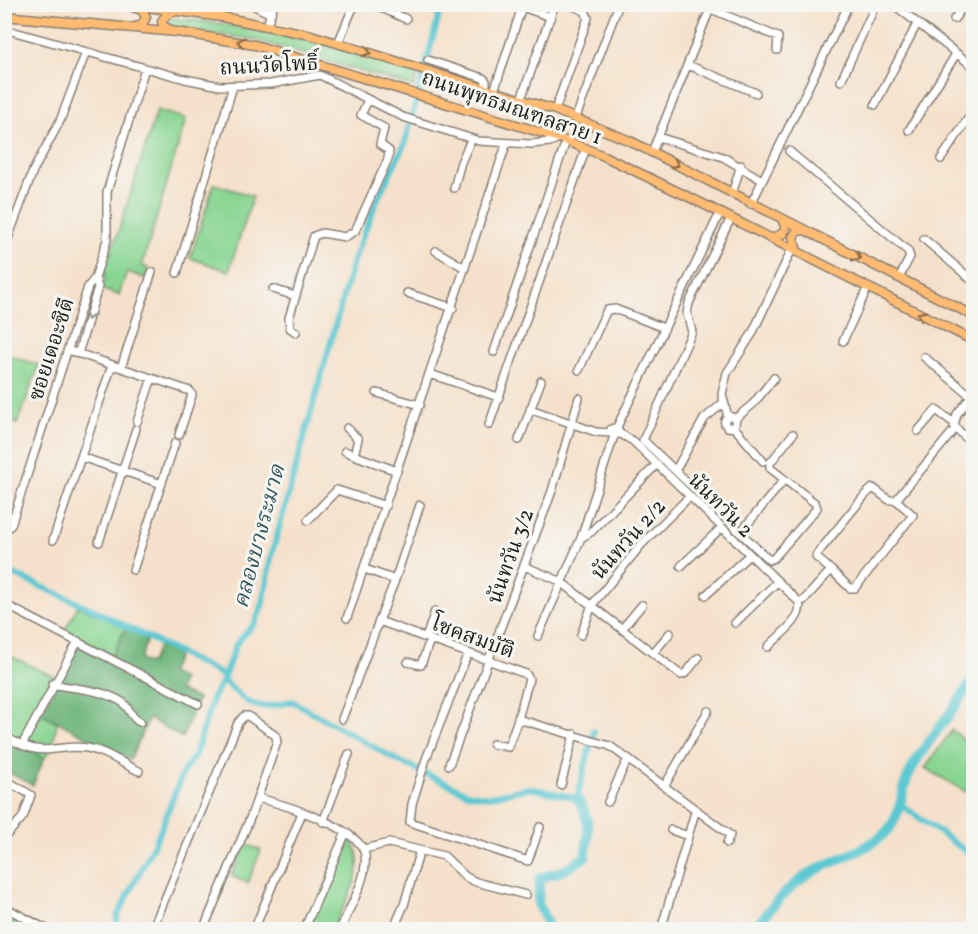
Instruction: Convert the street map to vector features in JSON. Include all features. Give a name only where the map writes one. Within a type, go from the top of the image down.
[{"type":"main road","name":"ถนนพุทธมณฑลสาย 1","points":[[127,5],[177,11],[190,8],[267,25],[338,43],[576,117],[652,152],[974,316]]},
{"type":"main road","points":[[127,5],[142,10],[146,17],[142,25],[134,27]]},
{"type":"main road","points":[[177,11],[166,15],[162,21],[163,26],[177,32]]},
{"type":"main road","name":"ถนนพุทธมณฑลสาย 1","points":[[9,17],[134,27],[244,42],[324,64],[562,139],[586,148],[772,238],[867,289],[974,341]]},
{"type":"main road","points":[[772,238],[784,233],[785,226],[782,219]]},
{"type":"main road","points":[[794,250],[793,237],[797,231],[805,230]]},
{"type":"street","points":[[251,4],[271,14]]},
{"type":"street","points":[[267,25],[274,4]]},
{"type":"street","points":[[373,4],[406,19]]},
{"type":"street","points":[[521,99],[555,4]]},
{"type":"street","points":[[555,110],[588,18],[585,11],[569,4]]},
{"type":"street","points":[[576,117],[619,4]]},
{"type":"street","points":[[699,4],[711,7],[778,37],[777,50]]},
{"type":"street","points":[[751,204],[849,4]]},
{"type":"street","points":[[841,81],[876,4]]},
{"type":"street","points":[[893,4],[974,67]]},
{"type":"street","points":[[954,19],[965,4]]},
{"type":"street","points":[[338,43],[354,6]]},
{"type":"street","points":[[490,90],[522,6],[551,17]]},
{"type":"street","points":[[652,152],[711,7]]},
{"type":"street","name":"ถนนวัดโพธิ์","points":[[9,17],[7,30],[189,80],[233,86],[271,84],[320,75],[403,117],[471,140],[506,145],[542,143],[562,139]]},
{"type":"street","points":[[875,105],[917,24]]},
{"type":"street","points":[[4,249],[33,171],[60,121],[86,52]]},
{"type":"street","points":[[909,130],[956,54]]},
{"type":"street","points":[[428,60],[483,78],[490,90]]},
{"type":"street","points":[[320,75],[324,64]]},
{"type":"street","points":[[688,65],[756,93]]},
{"type":"street","name":"ซอยเดอะซิตี","points":[[4,532],[11,525],[88,287],[95,278],[109,230],[106,192],[145,69]]},
{"type":"street","points":[[177,273],[233,86]]},
{"type":"street","points":[[296,332],[288,325],[314,236],[322,233],[345,237],[355,231],[388,159],[389,151],[380,144],[384,128],[361,115],[368,100]]},
{"type":"street","points":[[941,159],[974,110]]},
{"type":"street","points":[[658,137],[697,147],[741,165],[762,180]]},
{"type":"street","points":[[494,352],[562,139]]},
{"type":"street","points":[[454,188],[460,162],[471,140]]},
{"type":"street","points":[[347,618],[506,145]]},
{"type":"street","points":[[489,425],[586,148]]},
{"type":"street","points":[[789,151],[908,251],[910,257],[899,278]]},
{"type":"street","points":[[732,194],[741,165]]},
{"type":"street","points":[[538,636],[581,538],[615,432],[720,213]]},
{"type":"street","points":[[731,218],[687,309],[692,332],[642,436],[644,442],[766,559],[771,560],[815,511],[815,503],[784,480],[770,465],[793,434]]},
{"type":"street","points":[[924,239],[974,282]]},
{"type":"street","points":[[762,461],[732,421],[723,403],[723,384],[726,373],[752,334],[794,250]]},
{"type":"street","points":[[436,251],[465,268]]},
{"type":"street","points":[[120,368],[152,273]]},
{"type":"street","name":"ซอยเดอะซิตี","points":[[78,354],[98,287],[95,278]]},
{"type":"street","points":[[273,289],[295,296]]},
{"type":"street","points":[[843,341],[867,289]]},
{"type":"street","points":[[407,293],[453,308]]},
{"type":"street","points":[[579,370],[607,310],[615,309],[664,328]]},
{"type":"street","points":[[68,350],[191,393],[133,570]]},
{"type":"street","points":[[896,500],[955,426],[957,414],[972,395],[924,357]]},
{"type":"street","points":[[53,540],[112,365]]},
{"type":"street","points":[[430,374],[498,397]]},
{"type":"street","points":[[99,543],[152,378]]},
{"type":"street","points":[[732,421],[753,404],[774,378]]},
{"type":"street","points":[[519,440],[541,381]]},
{"type":"street","points":[[377,393],[420,405]]},
{"type":"street","name":"นันทวัน 3/2","points":[[449,765],[558,472],[579,398]]},
{"type":"street","points":[[678,466],[704,419],[723,403]]},
{"type":"street","points":[[530,410],[596,432],[615,432]]},
{"type":"street","points":[[918,432],[936,410],[974,446]]},
{"type":"street","points":[[347,428],[358,439],[354,455]]},
{"type":"street","name":"นันทวัน 2","points":[[615,432],[633,441],[777,582],[802,601]]},
{"type":"street","points":[[345,451],[397,471]]},
{"type":"street","points":[[81,457],[162,484]]},
{"type":"street","points":[[581,538],[599,525],[657,464]]},
{"type":"street","points":[[740,533],[784,480]]},
{"type":"street","points":[[873,488],[889,500],[896,500],[913,515],[855,588],[850,588],[816,557],[817,554],[873,488]]},
{"type":"street","points":[[308,520],[337,490],[386,506]]},
{"type":"street","name":"นันทวัน 2/2","points":[[581,635],[592,605],[642,544],[689,497]]},
{"type":"street","points":[[342,718],[395,580],[420,505]]},
{"type":"street","points":[[681,566],[722,528]]},
{"type":"street","points":[[706,595],[749,555]]},
{"type":"street","points":[[524,566],[561,581],[681,675],[686,673],[698,658]]},
{"type":"street","points":[[365,569],[395,580]]},
{"type":"street","points":[[768,647],[796,619],[802,601],[831,570]]},
{"type":"street","points":[[735,623],[777,582]]},
{"type":"street","points":[[4,604],[198,704]]},
{"type":"street","points":[[622,629],[642,605]]},
{"type":"street","points":[[408,662],[421,665],[435,611]]},
{"type":"street","name":"โชคสมบัติ","points":[[379,621],[529,677],[518,719]]},
{"type":"street","points":[[653,653],[670,633]]},
{"type":"street","points":[[22,745],[52,684],[78,641]]},
{"type":"street","points":[[468,653],[426,759],[410,822],[528,861],[540,827]]},
{"type":"street","points":[[52,684],[108,695],[126,705],[133,718],[140,722]]},
{"type":"street","points":[[665,785],[708,711]]},
{"type":"street","points":[[152,930],[238,723],[245,715],[251,716],[277,739],[258,798],[203,930]]},
{"type":"street","points":[[493,744],[508,747],[518,719],[610,746],[691,805],[695,812],[730,835],[728,843]]},
{"type":"street","points":[[561,785],[574,735]]},
{"type":"street","points":[[4,736],[38,752],[73,747],[95,749],[139,771]]},
{"type":"street","points":[[323,822],[349,754]]},
{"type":"street","points":[[608,802],[628,758]]},
{"type":"street","points":[[4,779],[31,795],[23,817],[4,838]]},
{"type":"street","points":[[258,798],[302,813],[346,832],[361,843],[366,863],[343,929]]},
{"type":"street","points":[[661,930],[695,812]]},
{"type":"street","points":[[254,930],[302,813]]},
{"type":"street","points":[[671,830],[688,836]]},
{"type":"street","points":[[304,930],[346,832]]},
{"type":"street","points":[[364,849],[389,843],[444,856],[466,877],[476,882],[526,895]]},
{"type":"street","points":[[393,930],[404,905],[420,850]]},
{"type":"street","points":[[4,907],[48,930]]},
{"type":"green space","points":[[170,18],[265,31],[326,45],[417,73],[414,87],[256,40],[166,26],[166,21]]},
{"type":"green space","points":[[157,110],[186,119],[142,266],[149,268],[145,278],[127,272],[119,295],[101,289],[105,278],[104,268],[117,236]]},
{"type":"green space","points":[[214,184],[253,196],[229,271],[190,258]]},
{"type":"green space","points":[[4,354],[39,365],[17,424],[5,419]]},
{"type":"green space","points":[[78,606],[126,627],[112,656],[65,630]]},
{"type":"green space","points":[[126,627],[147,639],[140,660],[150,664],[159,646],[178,655],[170,673],[183,679],[178,690],[198,699],[182,738],[149,718],[130,760],[41,713],[81,639],[112,656]]},
{"type":"green space","points":[[4,653],[53,676],[19,740],[5,733]]},
{"type":"green space","points":[[41,713],[57,722],[53,745],[44,759],[25,744]]},
{"type":"green space","points":[[952,730],[973,747],[973,796],[925,768]]},
{"type":"green space","points":[[4,733],[19,740],[44,759],[33,785],[5,771]]},
{"type":"green space","points":[[350,839],[356,849],[358,860],[354,884],[349,896],[333,929],[307,930],[343,843]]},
{"type":"green space","points":[[245,844],[261,850],[248,883],[231,876]]},
{"type":"green space","points":[[4,910],[43,929],[23,929],[5,921]]},
{"type":"waterway","name":"คลองบางระมาด","points":[[115,930],[118,915],[159,834],[183,772],[195,755],[213,697],[223,680],[236,644],[255,623],[263,603],[271,557],[353,261],[377,200],[405,143],[442,4]]},
{"type":"waterway","points":[[4,570],[94,610],[224,676]]},
{"type":"waterway","points":[[754,930],[780,898],[795,884],[821,867],[868,846],[890,828],[897,814],[905,783],[915,763],[974,677]]},
{"type":"waterway","name":"คลองบางระมาด","points":[[223,680],[246,701],[260,706],[292,701],[395,759],[467,793],[488,797],[529,788],[577,798],[594,731]]},
{"type":"waterway","name":"คลองบางระมาด","points":[[546,930],[547,923],[538,903],[540,878],[565,870],[585,857],[588,826],[585,812],[577,798]]},
{"type":"waterway","points":[[900,804],[974,857]]}]
